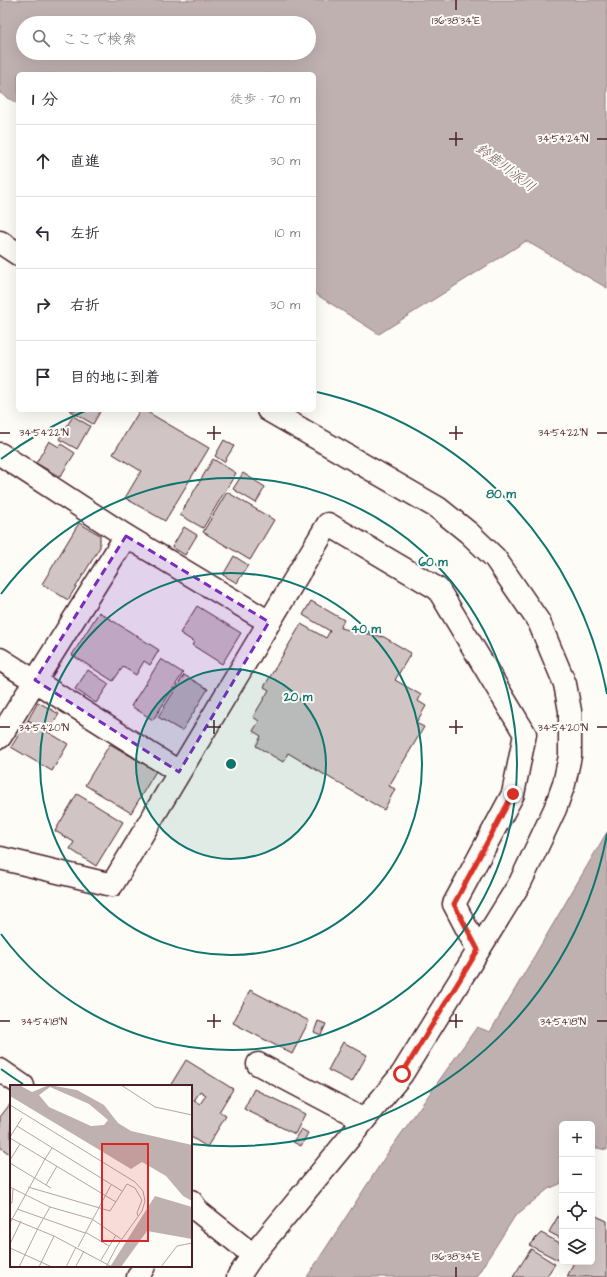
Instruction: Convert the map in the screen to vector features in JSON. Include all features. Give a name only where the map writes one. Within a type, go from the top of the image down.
[{"type":"street","points":[[0,242],[16,253]]},
{"type":"street","points":[[238,1277],[253,1255],[402,1074],[520,883],[556,809],[564,784],[570,749],[570,711],[565,684],[535,616],[495,558],[469,533],[438,508],[271,412]]},
{"type":"street","points":[[0,454],[126,536],[269,622]]},
{"type":"street","points":[[0,858],[112,885],[328,524],[438,589],[525,734],[513,794],[454,904],[478,950]]},
{"type":"street","points":[[0,737],[34,680],[126,536]]},
{"type":"street","points":[[0,659],[179,772]]},
{"type":"street","points":[[258,1064],[364,1120]]},
{"type":"street","points":[[0,1070],[22,1085]]},
{"type":"street","points":[[192,1203],[199,1212],[253,1255]]},
{"type":"street","points":[[138,1277],[143,1267]]},
{"type":"highlighted area","points":[[126,536],[269,622],[179,772],[35,680]]},
{"type":"water","name":"鈴鹿川派川","points":[[0,0],[607,0],[607,288],[526,241],[379,334],[316,294],[316,72],[16,72],[16,103],[0,93]]},
{"type":"water","points":[[607,832],[607,1150],[595,1148],[595,1121],[559,1121],[559,1184],[548,1189],[515,1216],[476,1277],[307,1277],[389,1151],[477,1027],[490,1032]]},
{"type":"building","points":[[72,412],[100,412],[93,424]]},
{"type":"building","points":[[139,412],[147,412],[209,448],[165,521],[125,498],[141,471],[113,454]]},
{"type":"building","points":[[73,416],[90,426],[77,449],[59,439]]},
{"type":"building","points":[[224,440],[234,446],[224,462],[215,456]]},
{"type":"building","points":[[49,441],[59,447],[61,444],[75,453],[60,477],[36,463]]},
{"type":"building","points":[[213,459],[236,473],[203,528],[180,515]]},
{"type":"building","points":[[243,473],[265,487],[256,503],[233,489]]},
{"type":"building","points":[[227,492],[274,520],[250,560],[203,532]]},
{"type":"building","points":[[79,523],[100,535],[100,547],[68,600],[42,584]]},
{"type":"building","points":[[184,527],[197,535],[185,555],[172,547]]},
{"type":"building","points":[[234,556],[248,565],[237,583],[223,575]]},
{"type":"building","points":[[311,601],[344,620],[340,628],[384,637],[411,653],[395,680],[421,695],[418,701],[426,706],[416,723],[424,727],[389,786],[395,789],[384,810],[288,753],[283,762],[256,746],[261,736],[253,731],[259,721],[253,717],[269,690],[264,687],[301,624],[326,638],[330,631],[303,615]]},
{"type":"building","points":[[197,606],[241,633],[222,664],[192,645],[194,642],[180,633]]},
{"type":"building","points":[[99,612],[159,650],[150,665],[144,661],[136,675],[123,667],[113,681],[72,655]]},
{"type":"building","points":[[161,659],[183,673],[153,720],[131,706]]},
{"type":"building","points":[[88,670],[109,684],[96,703],[75,689]]},
{"type":"building","points":[[184,675],[208,689],[182,731],[158,717]]},
{"type":"building","points":[[38,702],[59,714],[48,732],[28,720]]},
{"type":"building","points":[[28,720],[68,744],[52,771],[11,747]]},
{"type":"building","points":[[110,744],[156,771],[131,813],[85,785]]},
{"type":"building","points":[[77,794],[123,822],[96,866],[70,849],[74,842],[55,831]]},
{"type":"building","points":[[250,990],[309,1021],[292,1054],[233,1023]]},
{"type":"building","points":[[318,1021],[326,1024],[321,1035],[314,1032]]},
{"type":"building","points":[[343,1042],[367,1055],[352,1082],[328,1070]]},
{"type":"building","points":[[186,1060],[233,1089],[219,1112],[226,1116],[207,1147],[192,1138],[192,1085],[171,1085]],"holes":[[[200,1091],[206,1095],[200,1104],[194,1101]]]},
{"type":"building","points":[[254,1089],[305,1114],[295,1134],[244,1109]]},
{"type":"building","points":[[10,1104],[10,1154],[0,1147],[0,1117]]},
{"type":"building","points":[[301,1129],[308,1133],[301,1146],[293,1142]]},
{"type":"building","points":[[559,1215],[559,1237],[549,1232]]},
{"type":"building","points":[[596,1216],[607,1221],[607,1277],[567,1277],[573,1265],[595,1265]]},
{"type":"building","points":[[541,1233],[559,1242],[559,1258],[558,1260],[529,1245]]},
{"type":"building","points":[[531,1249],[555,1264],[546,1277],[513,1277]]},
{"type":"route","points":[[402,1074],[478,950],[454,904],[513,794]]}]
